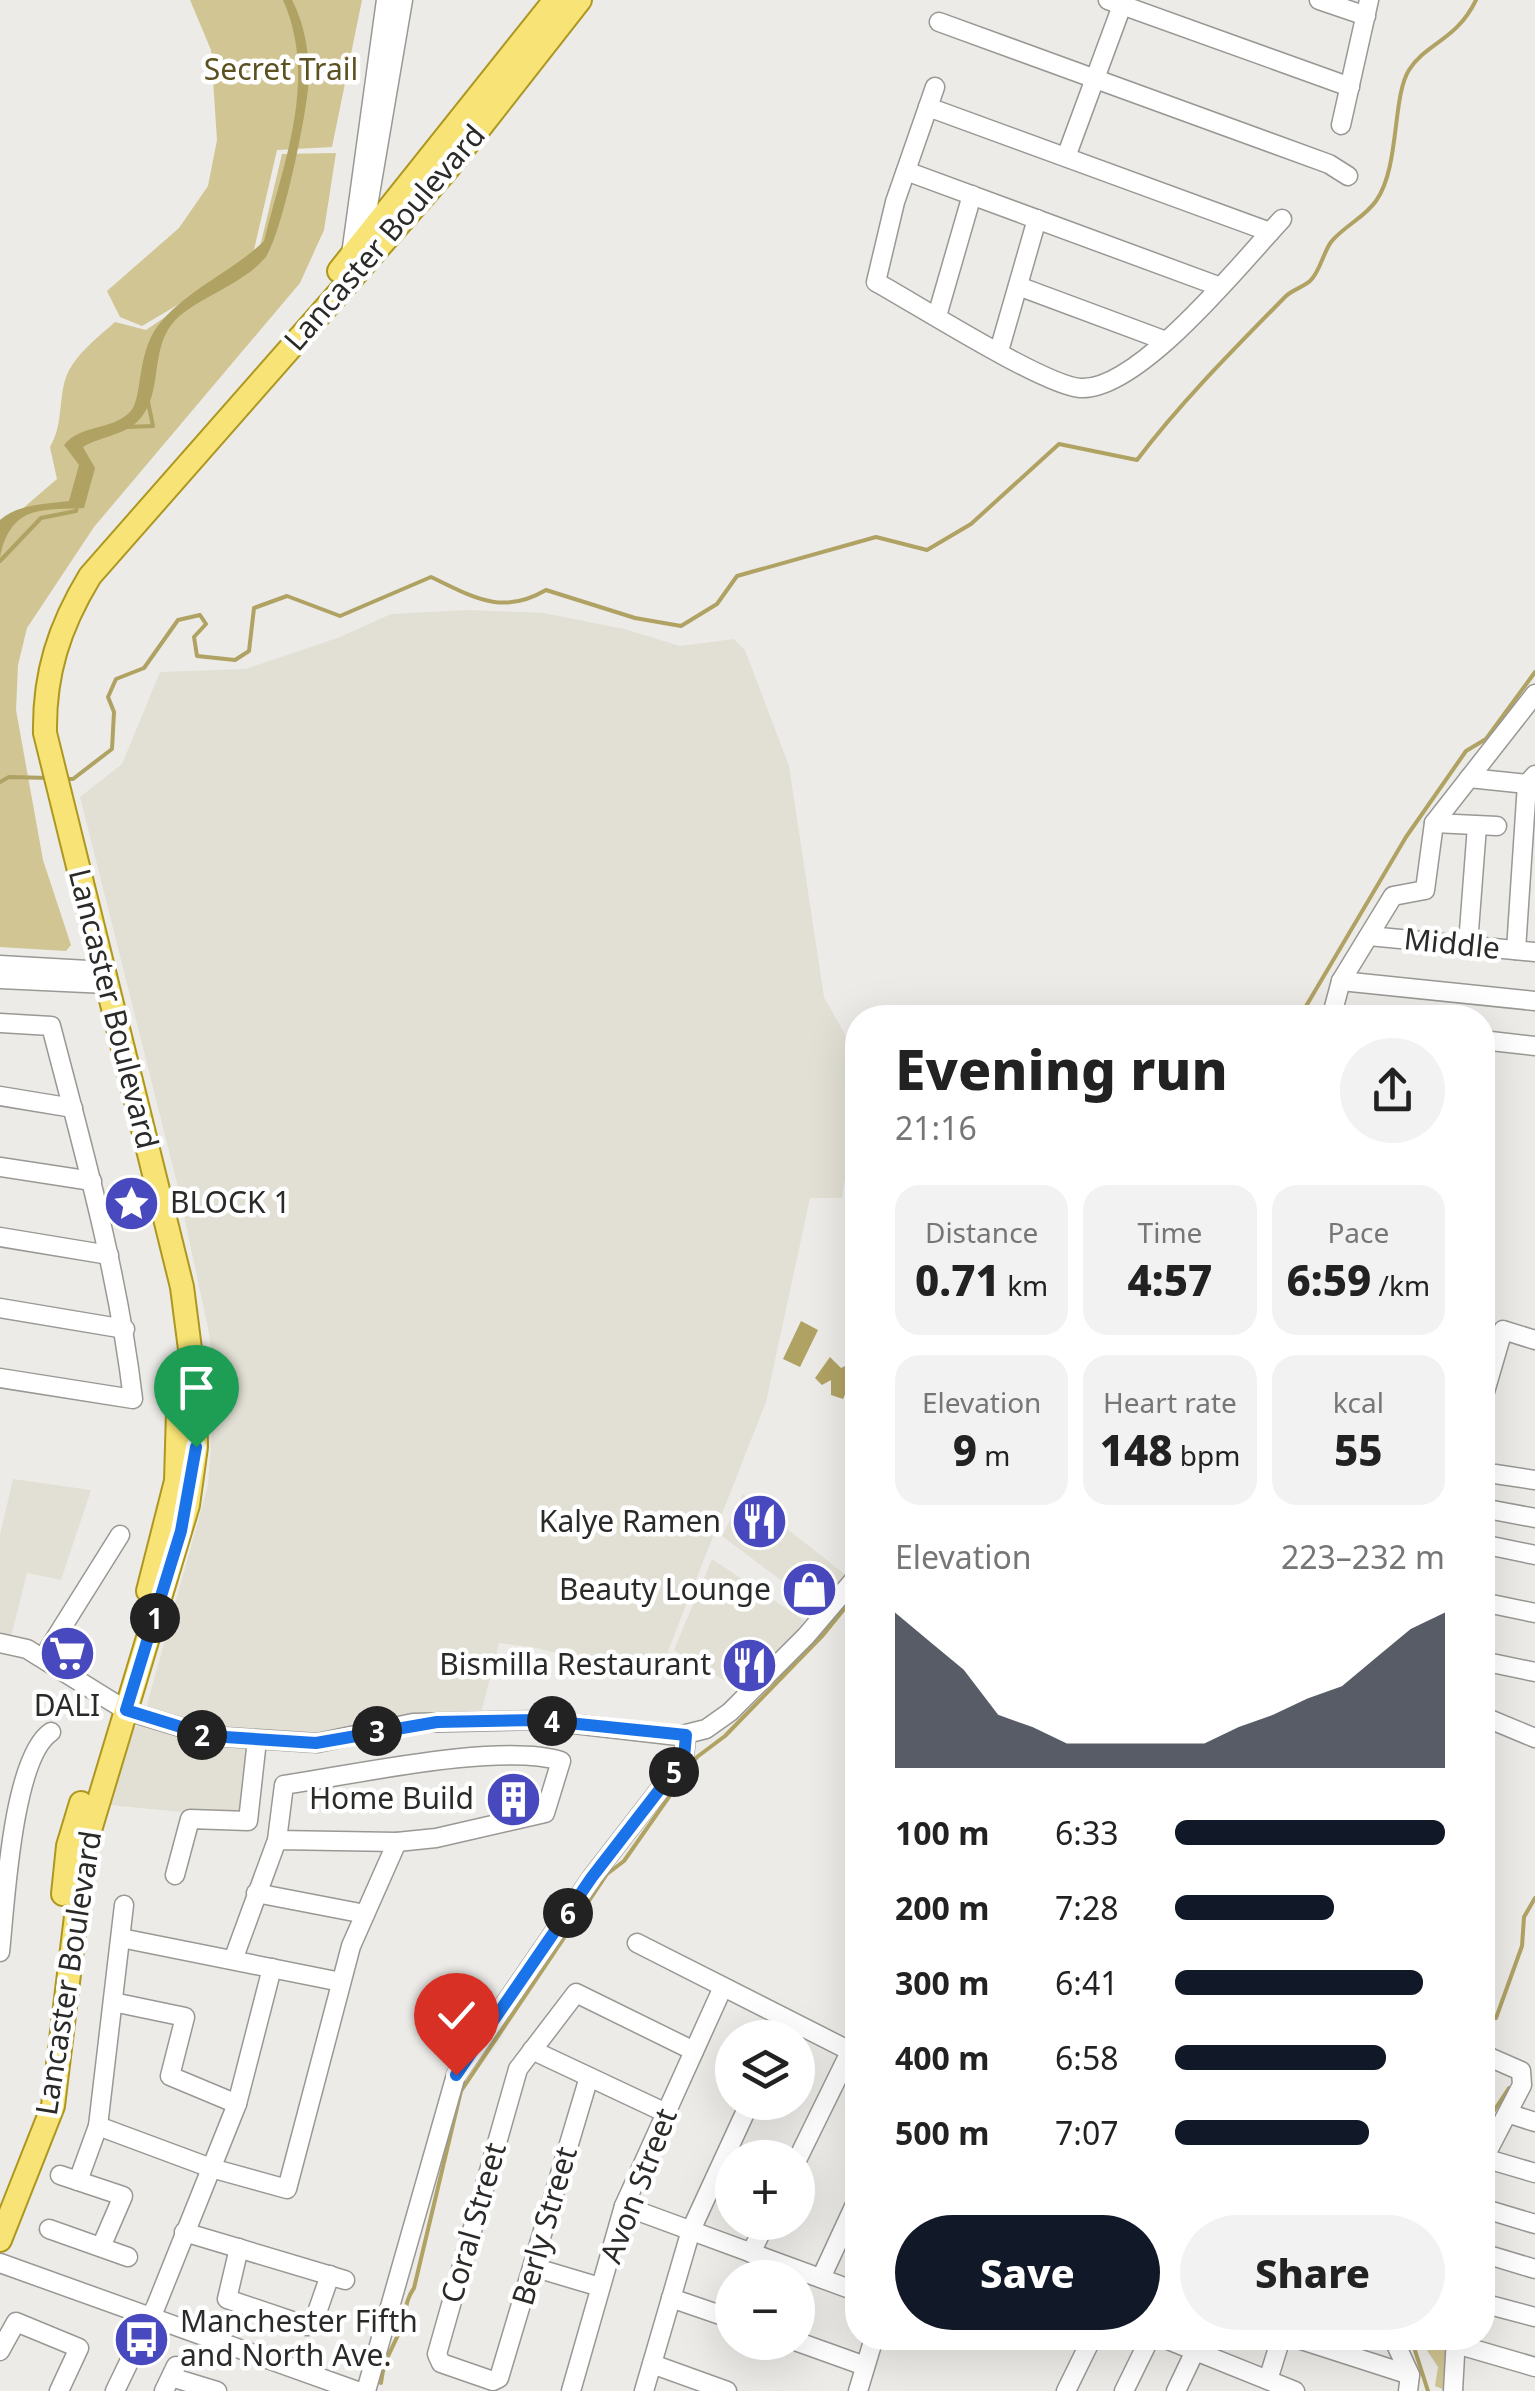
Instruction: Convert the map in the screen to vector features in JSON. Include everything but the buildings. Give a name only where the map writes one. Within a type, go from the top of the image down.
[{"type":"main road","name":"Lancaster Boulevard","points":[[356,261],[555,0]]},
{"type":"main road","name":"Lancaster Boulevard","points":[[0,2240],[53,2106],[84,1850],[176,1481],[180,1390],[169,1295],[49,783],[30,723],[32,683],[47,624],[63,592],[119,521],[356,261],[446,170],[580,0]]},
{"type":"main road","name":"Lancaster Boulevard","points":[[0,2200],[38,2103],[68,1846],[120,1707]]},
{"type":"street","points":[[356,261],[386,0]]},
{"type":"street","points":[[356,261],[403,0]]},
{"type":"street","points":[[1319,0],[1367,8],[1341,125]]},
{"type":"street","points":[[1066,157],[1118,2],[1350,87]]},
{"type":"street","points":[[940,22],[1330,164],[1348,176]]},
{"type":"street","points":[[928,107],[1276,226],[1136,368],[1096,387],[1076,388],[999,351],[876,282],[906,171],[928,107],[935,87]]},
{"type":"street","points":[[906,171],[1218,286]]},
{"type":"street","points":[[937,316],[972,195]]},
{"type":"street","points":[[999,351],[1037,219]]},
{"type":"street","points":[[1018,286],[1166,341]]},
{"type":"street","points":[[1334,1005],[1342,981],[1393,896],[1425,890],[1434,823],[1535,694]]},
{"type":"street","points":[[1469,778],[1531,779],[1526,951]]},
{"type":"street","points":[[1434,823],[1487,826],[1468,944]]},
{"type":"street","name":"Middle","points":[[1370,936],[1526,951]]},
{"type":"street","points":[[0,965],[95,979]]},
{"type":"street","points":[[0,979],[95,979]]},
{"type":"street","points":[[1342,981],[1535,1001]]},
{"type":"street","points":[[0,1023],[51,1026],[109,1254],[125,1329],[133,1399],[0,1378]]},
{"type":"street","points":[[1495,1041],[1535,1046]]},
{"type":"street","points":[[0,1096],[73,1108]]},
{"type":"street","points":[[0,1167],[92,1181]]},
{"type":"street","points":[[0,1237],[109,1254]]},
{"type":"street","points":[[0,1308],[125,1329]]},
{"type":"street","points":[[1495,1359],[1504,1330],[1535,1340]]},
{"type":"street","points":[[1495,1474],[1535,1480]]},
{"type":"street","points":[[1495,1510],[1535,1518]]},
{"type":"street","points":[[43,1658],[120,1536]]},
{"type":"street","points":[[1495,1547],[1535,1555]]},
{"type":"street","points":[[0,1643],[43,1658],[120,1707],[179,1730],[316,1743],[413,1723],[504,1720],[686,1735],[706,1730],[730,1712],[806,1636],[845,1590]]},
{"type":"street","points":[[1495,1605],[1535,1613]]},
{"type":"street","points":[[1495,1664],[1535,1672]]},
{"type":"street","points":[[1495,1721],[1535,1738]]},
{"type":"street","points":[[0,1952],[6,1821],[37,1749],[51,1732]]},
{"type":"street","points":[[366,2391],[456,2075],[592,1877],[684,1758],[686,1735]]},
{"type":"street","points":[[175,1875],[190,1818],[248,1821],[257,1740]]},
{"type":"street","points":[[232,1960],[277,1840],[284,1785],[488,1757],[531,1756],[561,1761],[545,1813],[436,1838],[397,1842],[277,1840]]},
{"type":"street","points":[[98,2126],[211,2168],[287,2189],[342,1982],[365,1914],[397,1842]]},
{"type":"street","points":[[256,1893],[365,1914]]},
{"type":"street","points":[[101,2248],[123,2196],[69,2178],[98,2126],[124,1905]]},
{"type":"street","points":[[121,1938],[342,1982]]},
{"type":"street","points":[[637,1943],[788,2020]]},
{"type":"street","points":[[116,2391],[150,2320],[237,2104],[272,1968]]},
{"type":"street","name":"Avon Street","points":[[570,2391],[624,2206],[723,1987]]},
{"type":"street","name":"Coral Street","points":[[501,2375],[493,2381],[441,2363],[437,2354],[518,2069],[576,1993],[694,2051]]},
{"type":"street","points":[[113,2002],[185,2017],[170,2076],[237,2104]]},
{"type":"street","points":[[815,2034],[845,2048]]},
{"type":"street","points":[[532,2050],[666,2113]]},
{"type":"street","points":[[1495,2059],[1528,2073],[1495,2141]]},
{"type":"street","points":[[808,2140],[845,2070]]},
{"type":"street","name":"Berly Street","points":[[501,2375],[588,2077]]},
{"type":"street","points":[[1510,2114],[1535,2122]]},
{"type":"street","points":[[644,2391],[691,2230],[742,2120]]},
{"type":"street","points":[[1495,2163],[1535,2173]]},
{"type":"street","points":[[624,2206],[845,2287]]},
{"type":"street","points":[[1495,2212],[1535,2224]]},
{"type":"street","points":[[820,2278],[845,2225]]},
{"type":"street","points":[[50,2230],[128,2257]]},
{"type":"street","points":[[184,2232],[239,2248],[337,2278],[313,2324],[306,2326],[227,2299],[239,2248]]},
{"type":"street","points":[[751,2253],[757,2240]]},
{"type":"street","points":[[1495,2257],[1535,2269]]},
{"type":"street","points":[[0,2264],[357,2391]]},
{"type":"street","points":[[533,2266],[600,2287]]},
{"type":"street","points":[[672,2298],[715,2313]]},
{"type":"street","points":[[1495,2306],[1535,2317]]},
{"type":"street","points":[[0,2352],[16,2322],[78,2348],[59,2391]]},
{"type":"street","points":[[815,2348],[866,2366]]},
{"type":"street","points":[[858,2391],[871,2350]]},
{"type":"street","points":[[1066,2391],[1086,2350]]},
{"type":"street","points":[[1124,2391],[1144,2350]]},
{"type":"street","points":[[1268,2380],[1278,2350]]},
{"type":"street","points":[[1325,2350],[1409,2383]]},
{"type":"street","points":[[1397,2350],[1409,2383]]},
{"type":"street","points":[[1453,2391],[1455,2350]]},
{"type":"street","points":[[1483,2350],[1535,2367]]},
{"type":"street","points":[[1176,2391],[1195,2351],[1295,2391]]},
{"type":"street","points":[[652,2364],[727,2391]]},
{"type":"street","points":[[170,2378],[217,2391]]},
{"type":"shaded area","points":[[283,0],[292,0],[300,17],[309,73],[294,168],[272,245],[255,268],[191,307],[172,324],[161,348],[151,400],[137,422],[83,447],[95,468],[84,508],[41,511],[20,519],[5,540],[0,557],[0,520],[24,508],[69,501],[79,465],[64,445],[79,434],[130,412],[150,338],[157,327],[181,302],[264,241],[288,150],[298,90],[293,30]]},
{"type":"shaded area","points":[[468,610],[544,613],[624,629],[680,646],[734,639],[745,650],[789,766],[824,997],[845,1035],[845,1178],[842,1198],[810,1198],[766,1402],[657,1679],[537,1648],[499,1643],[481,1713],[408,1717],[325,1735],[238,1732],[145,1712],[208,1485],[215,1392],[209,1333],[177,1183],[80,797],[122,764],[160,672],[246,669],[340,637],[391,614]]},
{"type":"shaded area","points":[[801,1321],[818,1330],[800,1367],[783,1359]]},
{"type":"shaded area","points":[[830,1357],[841,1368],[845,1366],[843,1399],[831,1395],[831,1380],[822,1385],[815,1378]]},
{"type":"shaded area","points":[[13,1479],[91,1490],[61,1580],[27,1573],[11,1636],[0,1635],[0,1535]]},
{"type":"shaded area","points":[[743,1494],[845,1574],[845,1579],[821,1610],[722,1536]]},
{"type":"shaded area","points":[[712,1559],[805,1621],[743,1692],[674,1650]]},
{"type":"shaded area","points":[[140,1725],[260,1747],[252,1819],[110,1805],[133,1728]]},
{"type":"green space","name":"Secret Trail","points":[[190,0],[362,0],[332,147],[277,150],[253,254],[259,251],[282,154],[336,153],[324,230],[300,283],[94,527],[27,628],[18,665],[16,710],[43,860],[71,945],[66,951],[0,947],[0,528],[57,479],[50,447],[67,375],[85,350],[115,322],[146,330],[223,278],[142,326],[120,317],[107,291],[179,228],[208,186],[217,140],[211,50]]},
{"type":"green space","points":[[1427,2350],[1449,2350],[1447,2391],[1435,2386],[1438,2367]]},
{"type":"waterway","points":[[63,779],[73,779],[112,749],[114,712],[108,697],[116,679],[144,668],[178,620],[200,615],[206,624],[194,637],[197,656],[235,660],[249,651],[254,608],[287,596],[340,616],[431,577],[488,601],[515,602],[546,590],[635,618],[681,626],[717,604],[737,576],[876,537],[927,550],[971,524],[1059,444],[1137,460],[1246,337],[1287,295],[1310,281],[1331,242],[1376,201],[1389,170],[1400,97],[1409,70],[1460,24],[1476,0]]},
{"type":"waterway","points":[[126,427],[153,426],[148,402]]},
{"type":"waterway","points":[[0,561],[41,518],[76,511],[77,506]]},
{"type":"waterway","points":[[1307,1005],[1406,837],[1466,751],[1486,739],[1535,672]]},
{"type":"waterway","points":[[0,782],[9,777],[49,778]]},
{"type":"waterway","points":[[381,2383],[414,2288],[461,2091],[607,1874],[624,1861],[697,1757],[725,1736],[845,1608]]},
{"type":"waterway","points":[[1496,2018],[1522,1946],[1524,1917],[1535,1898]]},
{"type":"waterway","points":[[1495,2109],[1509,2088]]},
{"type":"waterway","points":[[1415,2350],[1428,2391]]},
{"type":"place","name":"BLOCK 1","points":[[131,1203]]},
{"type":"place","name":"Kalye Ramen","points":[[760,1522]]},
{"type":"place","name":"Beauty Lounge","points":[[810,1590]]},
{"type":"place","name":"DALI","points":[[67,1654]]},
{"type":"place","name":"Bismilla Restaurant","points":[[750,1665]]},
{"type":"place","name":"Home Build","points":[[513,1799]]},
{"type":"place","name":"Manchester Fifth and North Ave.","points":[[141,2339]]},
{"type":"route","points":[[196,1447],[188,1505],[126,1710],[179,1730],[210,1736],[316,1743],[413,1723],[437,1722],[539,1720],[663,1736],[686,1735],[688,1748],[684,1758],[592,1877],[456,2075]]}]
